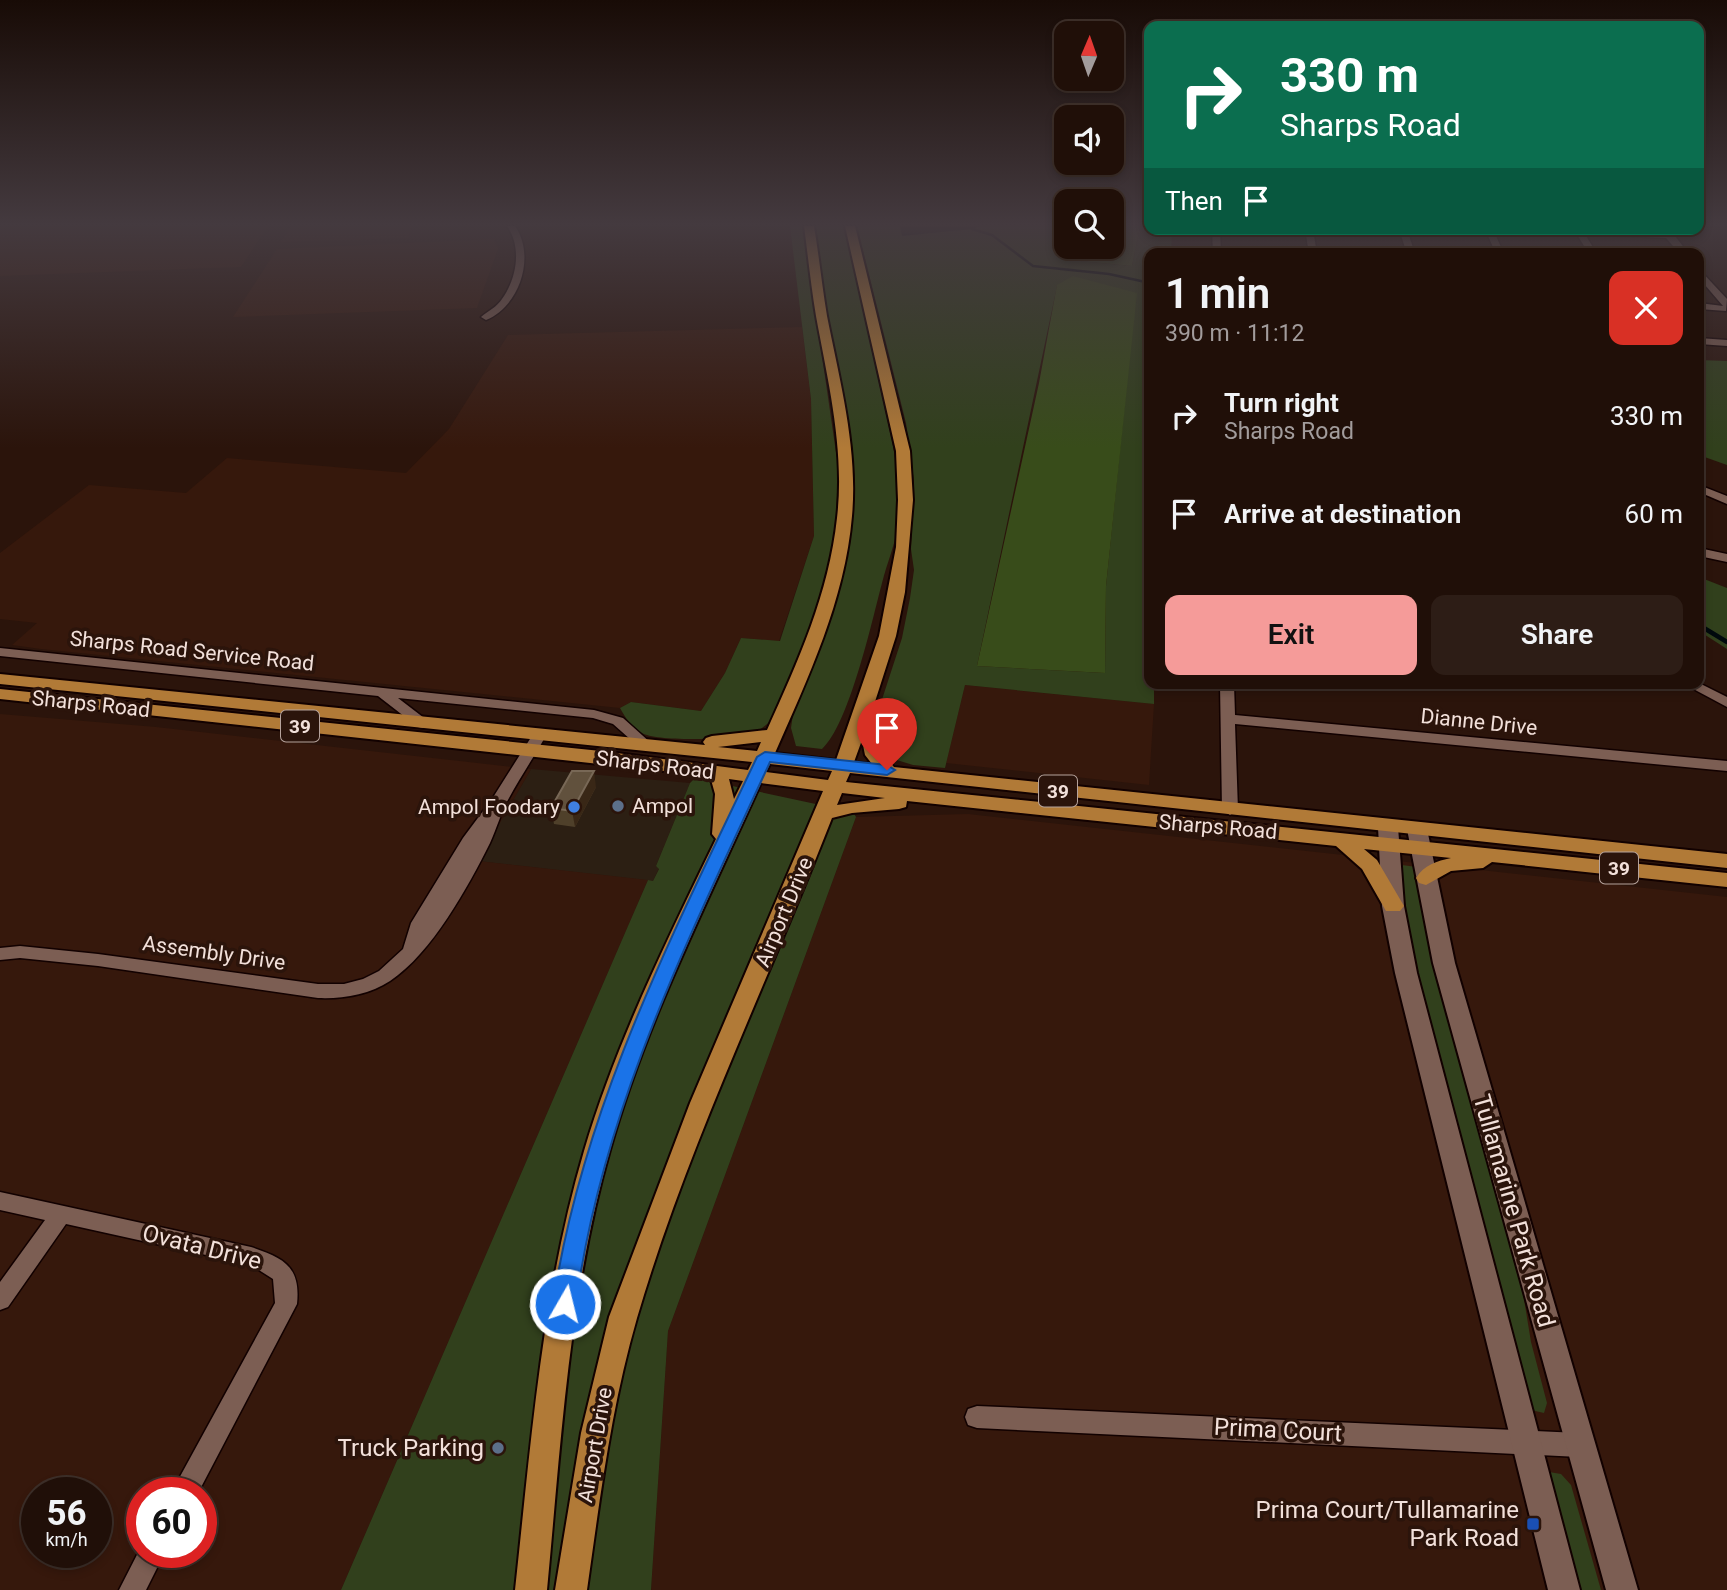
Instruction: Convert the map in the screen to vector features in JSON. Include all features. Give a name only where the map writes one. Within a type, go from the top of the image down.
[{"type":"main road","points":[[531,1590],[547,1436],[572,1252],[599,1145],[616,1092],[658,987],[817,638],[832,584],[845,517],[843,442],[819,300]]},
{"type":"main road","name":"Airport Drive","points":[[572,1590],[600,1408],[635,1281],[724,1048],[806,862],[882,661],[896,606],[904,552],[906,489],[897,421],[868,300]]},
{"type":"main road","name":"Sharps Road","points":[[0,679],[423,724],[718,773],[954,800],[1339,838],[1388,835]]},
{"type":"main road","name":"Sharps Road","points":[[0,694],[535,742],[653,745],[1230,810],[1388,835],[1727,861]]},
{"type":"main road","points":[[865,707],[874,755],[887,770]]},
{"type":"main road","points":[[653,745],[774,735]]},
{"type":"main road","points":[[718,773],[725,794],[721,849]]},
{"type":"main road","points":[[824,814],[852,807],[954,800]]},
{"type":"main road","points":[[1339,838],[1370,866],[1393,906]]},
{"type":"main road","name":"Sharps Road","points":[[1418,838],[1512,857],[1727,880]]},
{"type":"main road","points":[[1426,878],[1433,870],[1448,866],[1512,857]]},
{"type":"street","points":[[485,317],[504,300]]},
{"type":"street","points":[[1704,306],[1725,307]]},
{"type":"street","points":[[1704,341],[1727,343]]},
{"type":"street","points":[[1704,490],[1727,500]]},
{"type":"street","points":[[1704,553],[1727,558]]},
{"type":"street","name":"Sharps Road Service Road","points":[[0,652],[594,714],[618,720],[653,745]]},
{"type":"street","points":[[1227,689],[1230,810]]},
{"type":"street","points":[[1700,689],[1727,703]]},
{"type":"street","name":"Sharps Road Service Road","points":[[379,691],[391,697],[423,724]]},
{"type":"street","name":"Dianne Drive","points":[[1228,719],[1727,766]]},
{"type":"street","name":"Assembly Drive","points":[[0,954],[20,952],[98,960],[329,992],[351,990],[371,984],[390,972],[409,953],[439,915],[493,823],[499,801],[535,742]]},
{"type":"street","name":"Tullamarine Park Road","points":[[1388,835],[1393,906],[1406,973],[1564,1590]]},
{"type":"street","name":"Tullamarine Park Road","points":[[1418,838],[1447,975],[1622,1590]]},
{"type":"street","name":"Ovata Drive","points":[[0,1201],[251,1256],[266,1261],[284,1274],[288,1291],[279,1319],[193,1477]]},
{"type":"street","points":[[0,1300],[61,1214]]},
{"type":"street","name":"Prima Court","points":[[976,1417],[1579,1444]]},
{"type":"street","points":[[132,1590],[144,1568]]},
{"type":"shaded area","points":[[244,300],[480,300],[477,308],[233,317]]},
{"type":"shaded area","points":[[802,327],[811,399],[814,536],[779,641],[741,638],[725,673],[701,711],[631,702],[620,708],[41,649],[12,645],[37,623],[0,619],[0,553],[89,485],[186,493],[227,458],[406,473],[449,429],[508,335]]},
{"type":"shaded area","points":[[965,685],[1154,704],[1149,785],[946,763]]},
{"type":"shaded area","points":[[0,714],[156,727],[531,769],[478,861],[648,880],[341,1590],[0,1590]]},
{"type":"shaded area","points":[[531,769],[690,783],[656,866],[659,868],[653,881],[477,861]]},
{"type":"shaded area","points":[[968,814],[1727,897],[1727,1590],[651,1590],[668,1331],[856,817]]},
{"type":"green space","points":[[799,300],[814,300],[838,466],[836,519],[828,574],[805,646],[774,717],[752,733],[730,737],[678,739],[642,733],[620,708],[631,702],[701,711],[725,673],[741,638],[780,641],[814,536],[811,399]]},
{"type":"green space","points":[[823,300],[861,300],[893,446],[900,502],[896,537],[866,646],[841,718],[832,737],[822,749],[796,746],[791,728],[849,520],[833,358]]},
{"type":"green space","points":[[875,300],[1054,300],[977,666],[1105,673],[1106,586],[1135,300],[1144,300],[1144,689],[1154,689],[1154,704],[965,685],[945,768],[913,765],[887,757],[876,744],[875,721],[902,638],[914,570],[911,549],[914,481],[906,423]]},
{"type":"green space","points":[[1054,300],[1136,300],[1106,586],[1105,673],[977,666],[1039,383]]},
{"type":"green space","points":[[1704,360],[1727,361],[1727,465],[1704,457]]},
{"type":"green space","points":[[1704,579],[1727,588],[1727,649],[1704,634]]},
{"type":"green space","points":[[695,778],[853,812],[856,817],[668,1331],[651,1590],[341,1590],[648,880],[653,881],[659,869],[656,866],[690,783]]},
{"type":"green space","points":[[1394,864],[1417,867],[1520,1275],[1531,1342],[1547,1403],[1544,1413],[1531,1410],[1430,1033]]},
{"type":"green space","points":[[1547,1474],[1561,1474],[1571,1485],[1601,1590],[1574,1590]]},
{"type":"building","points":[[572,771],[594,771],[572,811],[551,808]]},
{"type":"waterway","points":[[1704,628],[1727,642]]},
{"type":"place","name":"Ampol","points":[[618,806]]},
{"type":"place","name":"Ampol Foodary","points":[[574,807]]},
{"type":"place","name":"Truck Parking","points":[[498,1448]]},
{"type":"place","name":"Prima Court/Tullamarine Park Road","points":[[1533,1524]]},
{"type":"route","points":[[565,1304],[572,1252],[599,1145],[616,1092],[658,987],[765,757],[887,770]]}]
